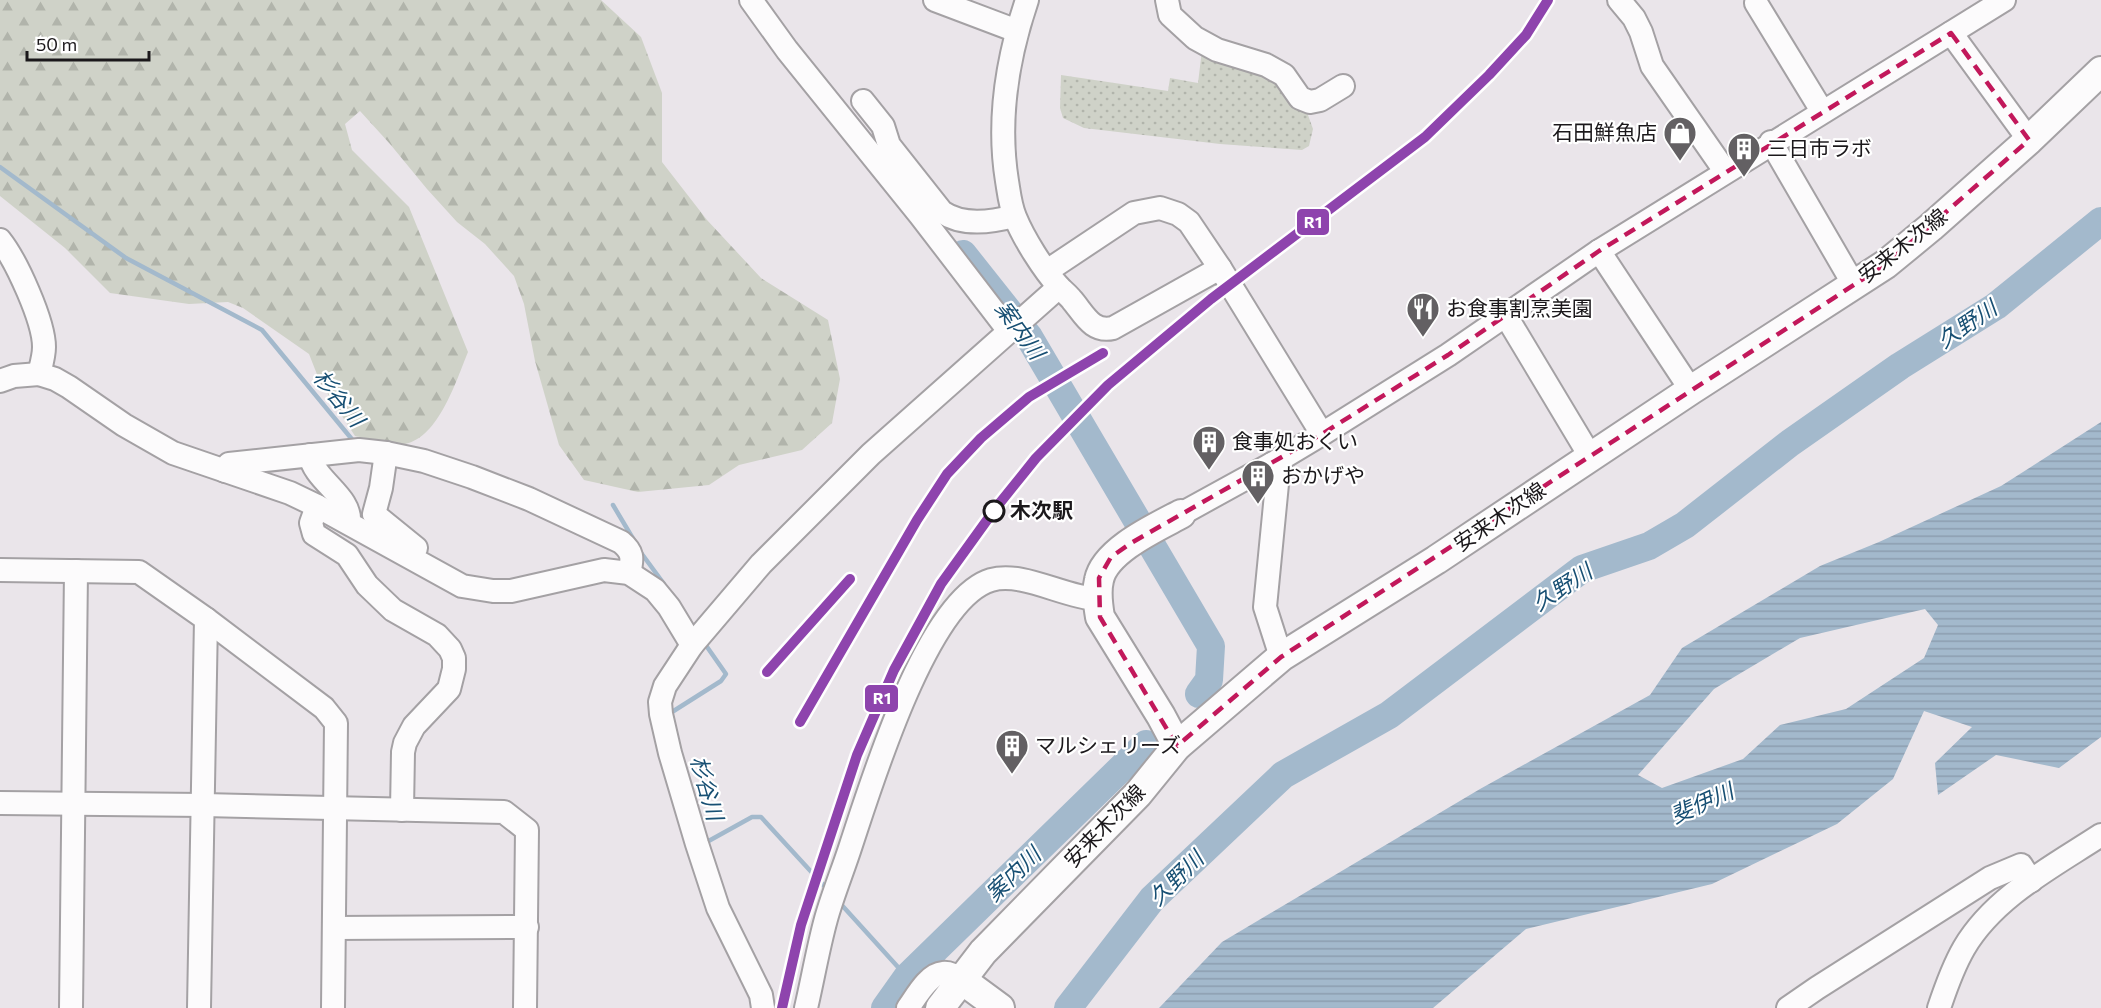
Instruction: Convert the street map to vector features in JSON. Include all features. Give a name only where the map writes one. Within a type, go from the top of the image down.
[{"type":"main road","name":"安来木次線","points":[[940,1008],[983,952],[1138,794],[1177,746],[1281,657],[1436,560],[1590,456],[1886,264],[2028,140],[2101,71]]},
{"type":"main road","points":[[1177,746],[1100,617],[1097,599],[1099,578],[1111,557],[1181,514]]},
{"type":"main road","points":[[962,980],[995,1004]]},
{"type":"street","points":[[751,0],[787,50],[927,211],[1015,326]]},
{"type":"street","points":[[935,0],[1017,31]]},
{"type":"street","points":[[1027,0],[1017,31],[1002,114],[1005,166],[1014,216],[1053,279],[1089,322],[1105,330],[1113,328],[1220,268]]},
{"type":"street","points":[[1167,0],[1170,15],[1195,38],[1216,50],[1266,65],[1284,75],[1300,98],[1310,102],[1320,100],[1344,86]]},
{"type":"street","points":[[1619,0],[1634,18],[1641,32],[1652,66],[1725,171]]},
{"type":"street","points":[[1181,514],[1322,434],[1448,355],[1599,251],[1771,142],[2004,0]]},
{"type":"street","points":[[1756,3],[1822,111]]},
{"type":"street","points":[[1951,33],[2028,140]]},
{"type":"street","points":[[863,101],[883,126],[889,145],[927,211],[962,220],[998,220],[1014,216]]},
{"type":"street","points":[[1771,142],[1854,285]]},
{"type":"street","points":[[763,1008],[760,995],[718,908],[670,753],[660,702],[665,686],[692,645],[761,564],[863,462],[1015,326],[1053,279],[1134,213],[1160,208],[1178,214],[1189,222],[1220,268],[1322,434]]},
{"type":"street","points":[[0,240],[16,264],[43,332],[44,347],[39,374]]},
{"type":"street","points":[[1599,251],[1691,390]]},
{"type":"street","points":[[1506,316],[1590,456]]},
{"type":"street","points":[[0,381],[14,376],[39,374],[55,379],[148,441],[173,453],[290,494],[317,506],[462,586],[494,591],[528,588],[604,570],[629,573],[655,590],[669,607],[692,645]]},
{"type":"street","points":[[225,471],[229,464],[359,450],[424,461],[529,499],[621,542],[628,548],[632,561],[629,573]]},
{"type":"street","points":[[386,453],[381,488],[374,514],[418,550],[421,554],[418,562]]},
{"type":"street","points":[[310,455],[314,467],[348,510],[349,523]]},
{"type":"street","points":[[1272,464],[1277,484],[1265,607],[1281,657]]},
{"type":"street","points":[[317,506],[311,523],[314,534],[347,555],[367,585],[383,602],[437,635],[450,649],[454,658],[454,669],[449,688],[414,726],[405,743],[402,810]]},
{"type":"street","points":[[0,570],[139,572],[206,619],[324,708],[336,723],[333,1008]]},
{"type":"street","points":[[71,1008],[76,571]]},
{"type":"street","points":[[806,1008],[826,918],[880,759],[927,651],[946,620],[969,592],[992,580],[1017,579],[1081,598],[1097,599]]},
{"type":"street","points":[[199,1008],[206,619]]},
{"type":"street","points":[[0,803],[504,812],[527,830],[525,1008]]},
{"type":"street","points":[[1939,1008],[1953,968],[1964,947],[1981,924],[2031,880],[2101,835]]},
{"type":"street","points":[[1788,1008],[1990,878],[2021,866],[2031,880]]},
{"type":"street","points":[[334,928],[527,927]]},
{"type":"street","points":[[908,1008],[937,975],[946,973],[962,980]]},
{"type":"highlighted area","points":[[1951,33],[2029,140],[1886,264],[1281,657],[1177,746],[1100,617],[1099,578],[1111,557],[1131,543],[1322,434],[1448,355],[1599,251]]},
{"type":"green space","points":[[0,0],[601,0],[641,37],[662,93],[662,162],[707,220],[761,278],[828,320],[840,379],[832,423],[802,450],[739,465],[709,485],[638,492],[584,480],[559,445],[535,361],[524,304],[514,276],[485,244],[457,222],[360,111],[345,124],[352,150],[409,207],[468,352],[445,406],[428,431],[405,444],[355,436],[320,382],[309,354],[243,308],[228,302],[189,304],[110,293],[65,248],[0,196]]},
{"type":"green space","points":[[1202,50],[1280,78],[1308,115],[1313,129],[1309,146],[1302,150],[1220,144],[1084,128],[1063,118],[1060,108],[1061,75],[1168,91],[1170,78],[1198,83]]},
{"type":"water","name":"斐伊川","points":[[2101,422],[2101,737],[2059,768],[1996,755],[1938,795],[1935,763],[1972,727],[1924,711],[1893,779],[1837,824],[1712,884],[1526,929],[1433,1008],[1159,1008],[1222,942],[1480,789],[1650,695],[1682,648],[1820,566],[1879,542],[2001,486]],"holes":[[[1925,609],[1938,625],[1924,658],[1846,709],[1780,725],[1743,759],[1662,788],[1638,775],[1714,689],[1800,638]]]},
{"type":"waterway","name":"杉谷川","points":[[0,167],[126,258],[262,330],[355,443]]},
{"type":"waterway","name":"久野川","points":[[1068,1008],[1152,899],[1283,775],[1389,715],[1582,569],[1649,546],[1685,525],[1790,443],[1900,366],[1996,306],[2101,221]]},
{"type":"waterway","name":"案内川","points":[[963,254],[1029,337],[1211,646],[1209,680],[1199,694]]},
{"type":"waterway","points":[[613,505],[635,542]]},
{"type":"waterway","name":"杉谷川","points":[[639,550],[664,584]]},
{"type":"waterway","name":"杉谷川","points":[[670,717],[672,712],[721,681],[726,674],[705,644]]},
{"type":"waterway","name":"案内川","points":[[885,1008],[907,977],[1146,744]]},
{"type":"waterway","name":"杉谷川","points":[[705,841],[705,843],[752,817],[761,817],[827,889]]},
{"type":"waterway","name":"杉谷川","points":[[839,902],[907,977]]},
{"type":"transit line","name":"R1","points":[[782,1008],[801,925],[857,755],[894,670],[941,584],[995,509],[1036,458],[1108,385],[1211,299],[1425,137],[1489,75],[1526,35],[1548,0]]},
{"type":"transit line","name":"R1","points":[[800,722],[917,520],[947,474],[981,438],[1029,397],[1103,353]]},
{"type":"transit line","name":"R1","points":[[767,672],[850,579]]},
{"type":"place","name":"石田鮮魚店","points":[[1680,162]]},
{"type":"place","name":"三日市ラボ","points":[[1744,178]]},
{"type":"place","name":"お食事割烹美園","points":[[1423,338]]},
{"type":"place","name":"食事処おくい","points":[[1209,471]]},
{"type":"place","name":"おかげや","points":[[1258,505]]},
{"type":"place","name":"木次駅","points":[[994,511]]},
{"type":"place","name":"マルシェリーズ","points":[[1012,775]]}]
